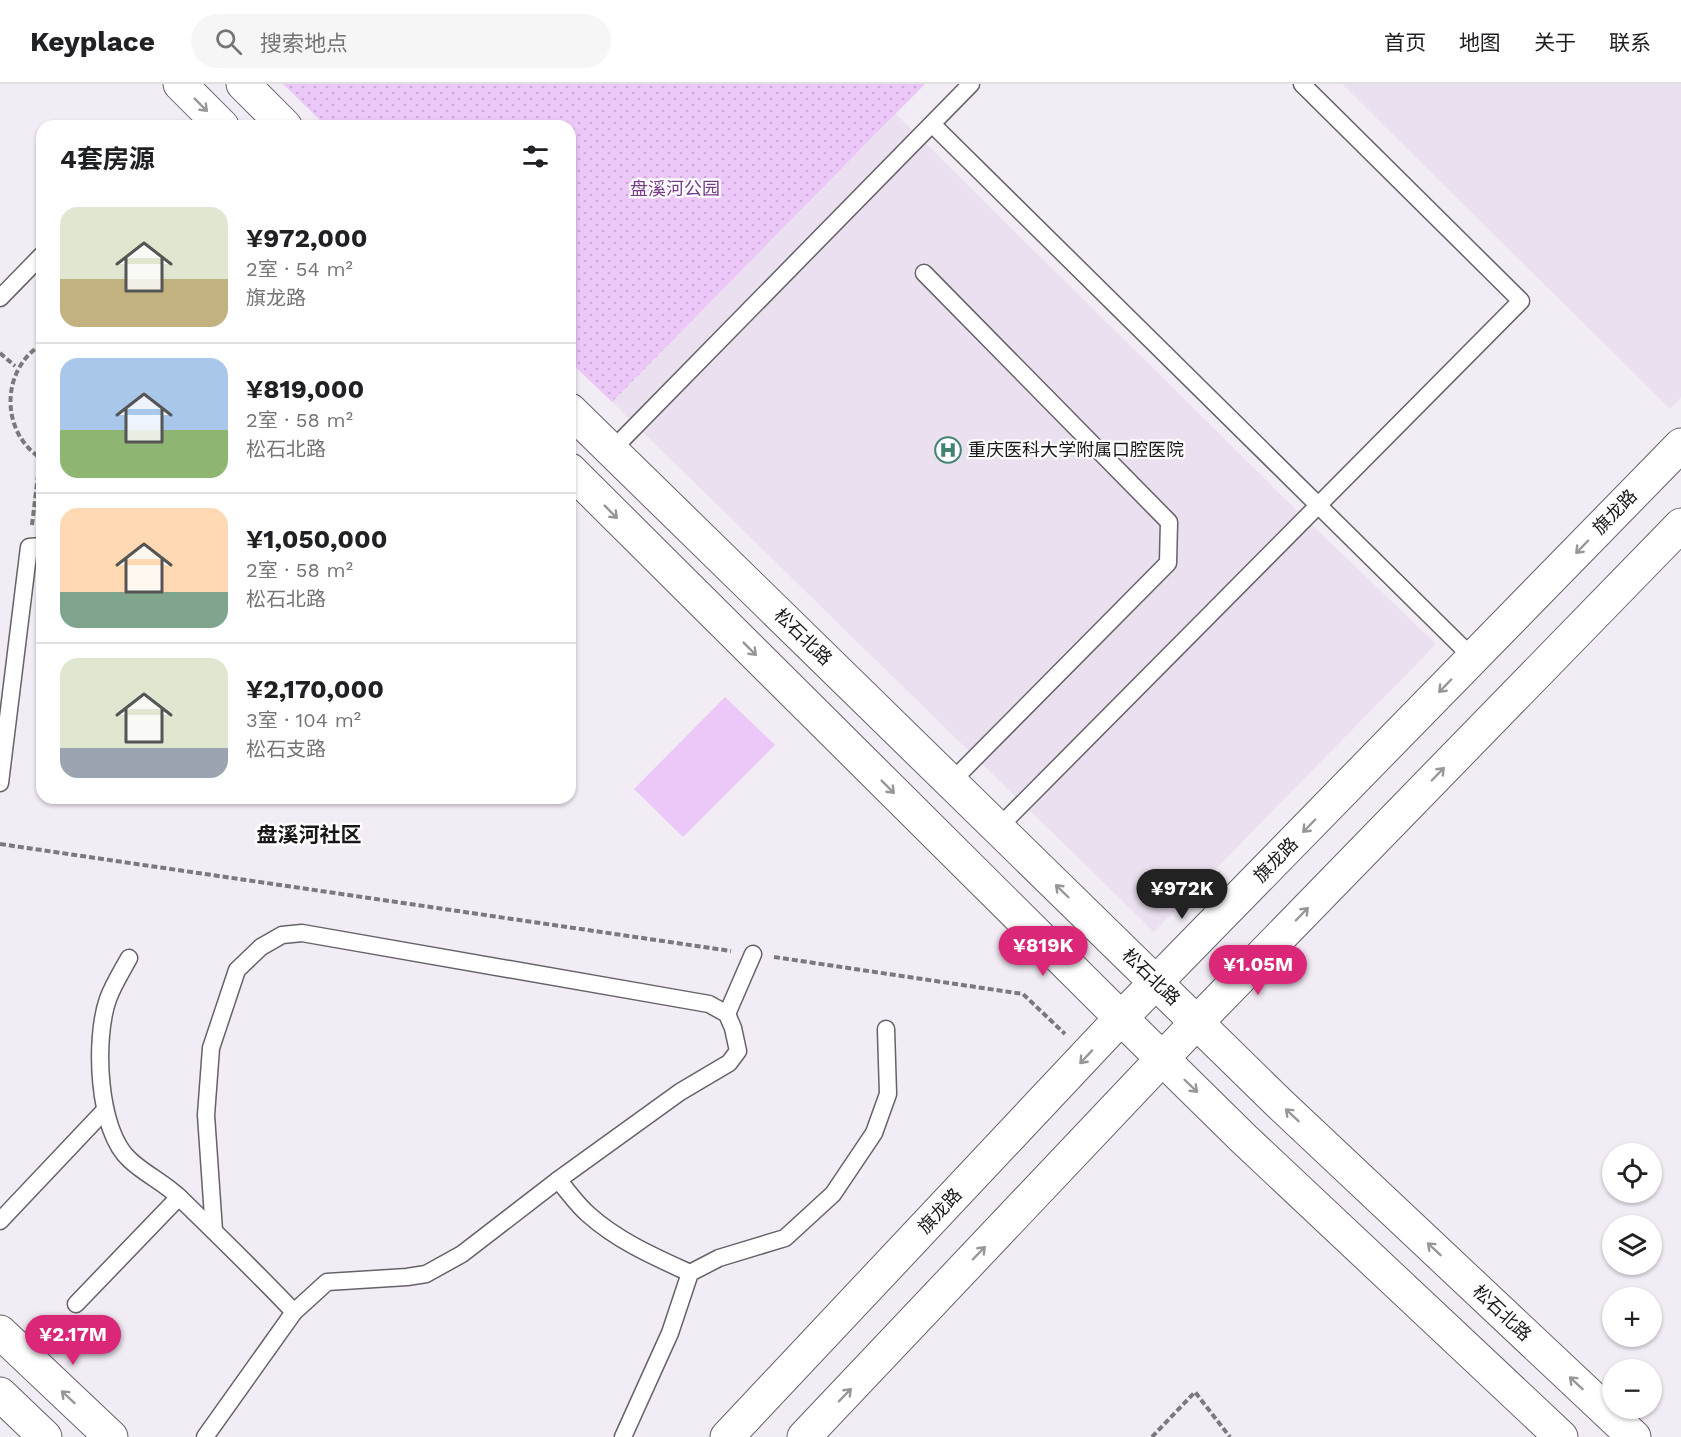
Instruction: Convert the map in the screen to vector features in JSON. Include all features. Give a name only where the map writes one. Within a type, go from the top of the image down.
[{"type":"main road","points":[[180,84],[216,120]]},
{"type":"main road","points":[[243,84],[279,120]]},
{"type":"main road","name":"松石北路","points":[[576,416],[1279,1103],[1634,1437]]},
{"type":"main road","name":"旗龙路","points":[[727,1437],[1121,1018],[1681,445]]},
{"type":"main road","points":[[576,476],[1244,1139],[1561,1437]]},
{"type":"main road","points":[[804,1437],[1197,1021],[1681,525]]},
{"type":"main road","points":[[0,1332],[111,1437]]},
{"type":"main road","points":[[0,1394],[45,1437]]},
{"type":"lane","points":[[611,450],[971,84]]},
{"type":"lane","points":[[998,828],[1521,301],[1302,84]]},
{"type":"lane","points":[[932,124],[1473,658]]},
{"type":"lane","points":[[0,297],[36,261]]},
{"type":"lane","points":[[924,273],[1169,522],[1168,563],[951,782]]},
{"type":"lane","points":[[0,783],[35,547]]},
{"type":"lane","points":[[205,1437],[294,1312],[327,1282],[426,1274],[462,1254],[558,1180],[680,1092],[729,1063],[738,1051],[733,1028],[727,1014],[709,1004],[302,933],[282,935],[261,947],[237,970],[211,1048],[206,1115],[214,1231]]},
{"type":"lane","points":[[727,1014],[753,954]]},
{"type":"lane","points":[[129,958],[108,998],[100,1033],[100,1068],[105,1110],[115,1137],[128,1159],[170,1188],[294,1312]]},
{"type":"lane","points":[[622,1437],[670,1333],[690,1273],[719,1258],[785,1238],[833,1194],[874,1133],[888,1094],[886,1029]]},
{"type":"lane","points":[[0,1221],[105,1110]]},
{"type":"lane","points":[[558,1180],[588,1215],[602,1225],[638,1250],[690,1273]]},
{"type":"lane","points":[[76,1304],[179,1197]]},
{"type":"path","points":[[36,347],[29,351],[15,366],[6,386],[5,408],[11,429],[22,446],[36,456]]},
{"type":"path","points":[[0,353],[15,366]]},
{"type":"path","points":[[0,844],[1023,994],[1087,1056]]},
{"type":"path","points":[[1152,1437],[1195,1392],[1230,1437]]},
{"type":"shaded area","points":[[1342,84],[1681,84],[1681,397],[1670,409]]},
{"type":"shaded area","name":"重庆医科大学附属口腔医院","points":[[896,114],[1284,498],[1436,644],[1154,932],[612,402]]},
{"type":"green space","name":"盘溪河公园","points":[[283,84],[925,84],[612,402],[576,368],[576,120],[320,120]]},
{"type":"green space","points":[[725,697],[775,745],[683,837],[634,789]]},
{"type":"place","name":"重庆医科大学附属口腔医院","points":[[948,450]]},
{"type":"district","name":"盘溪河社区","points":[[309,835]]}]
